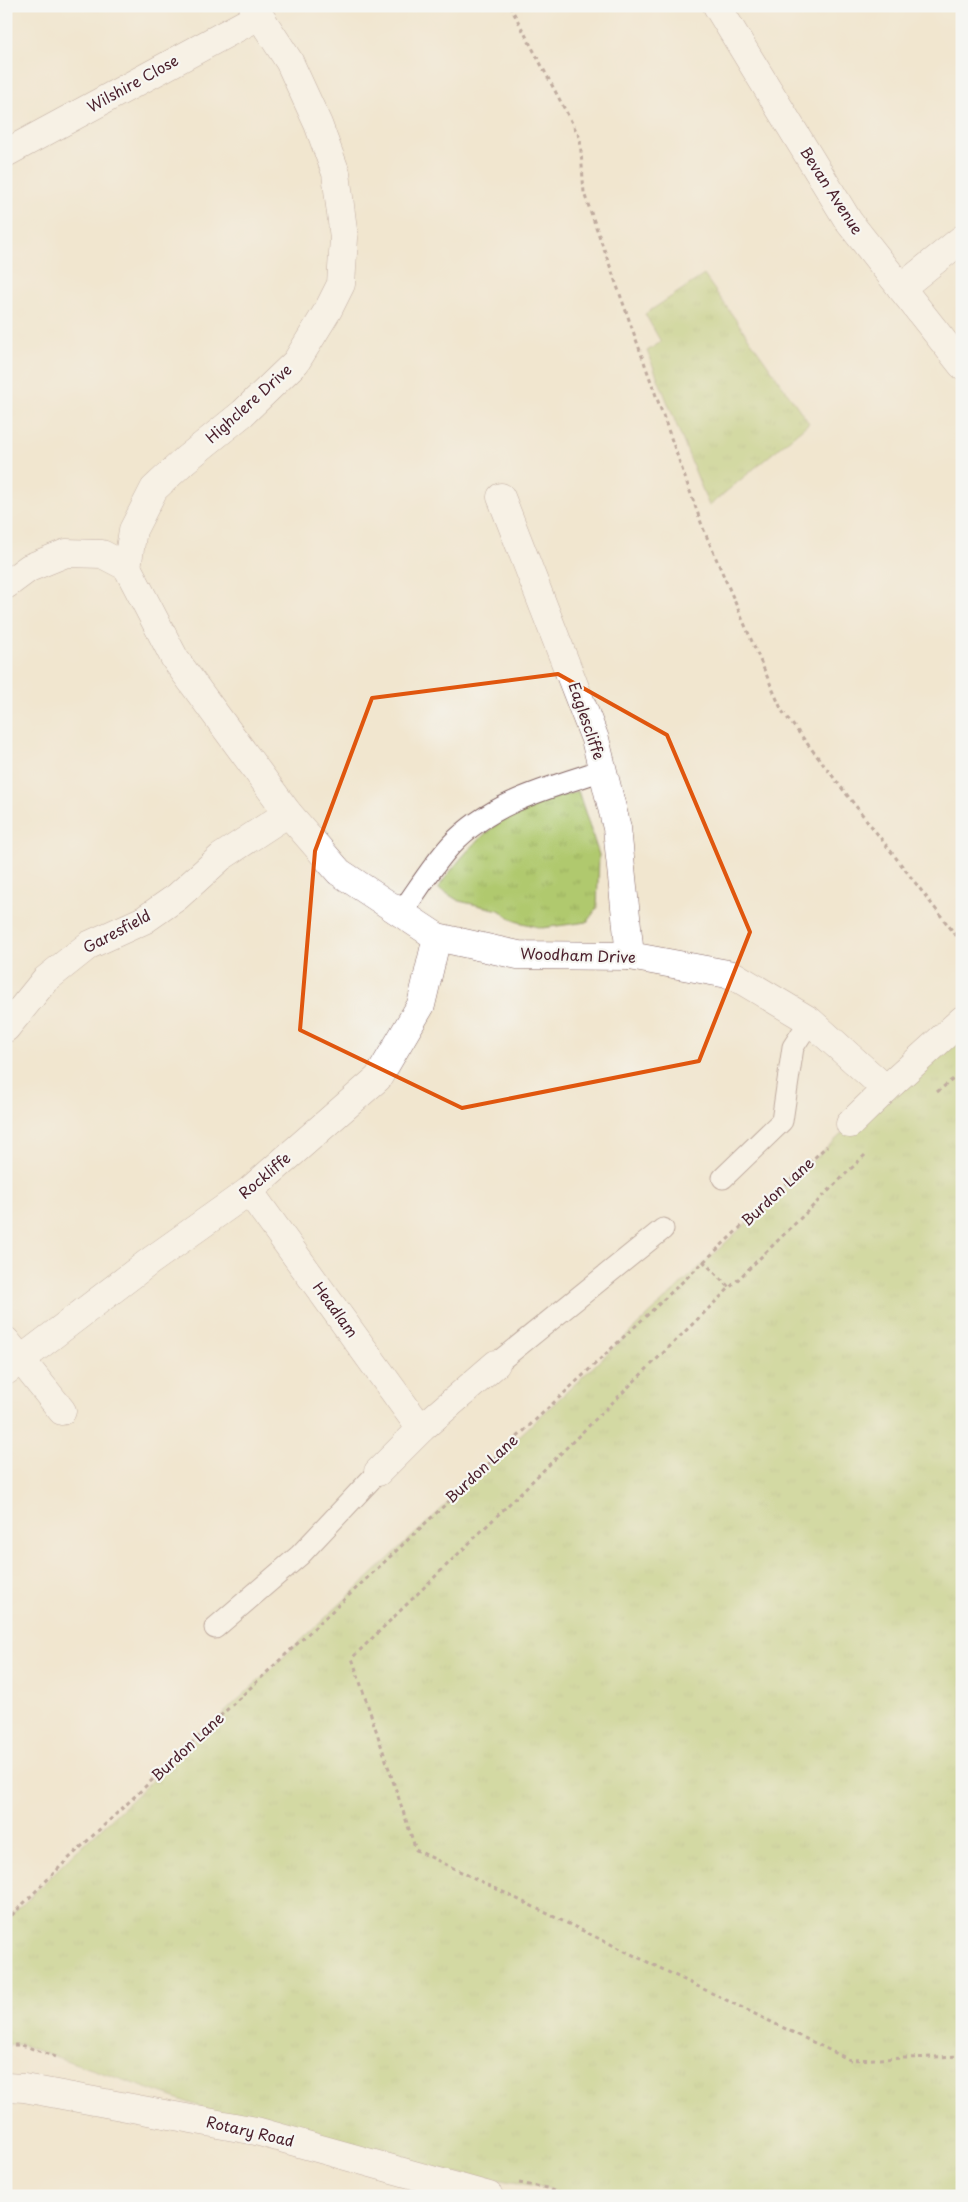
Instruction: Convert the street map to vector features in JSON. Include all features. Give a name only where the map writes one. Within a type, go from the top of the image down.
[{"type":"street","name":"Bevan Avenue","points":[[717,6],[849,222],[962,365]]},
{"type":"street","name":"Wilshire Close","points":[[6,153],[256,11]]},
{"type":"street","name":"Highclere Drive","points":[[127,567],[134,530],[154,489],[185,460],[243,412],[296,362],[328,310],[341,284],[344,238],[336,173],[318,124],[289,61],[256,11]]},
{"type":"street","points":[[901,288],[962,238]]},
{"type":"street","name":"Eaglescliffe","points":[[501,496],[595,739],[617,828],[630,956]]},
{"type":"street","points":[[6,585],[29,568],[66,554],[102,554],[127,567]]},
{"type":"street","name":"Woodham Drive","points":[[127,567],[175,659],[288,814],[338,872],[438,937],[518,955],[630,956],[733,975],[810,1021],[886,1089]]},
{"type":"street","name":"Garesfield","points":[[6,1028],[45,980],[89,944],[144,920],[177,897],[221,857],[288,814]]},
{"type":"street","name":"Rockliffe","points":[[62,1411],[12,1357],[249,1191],[378,1078],[421,1005],[438,937]]},
{"type":"street","points":[[850,1124],[962,1020]]},
{"type":"street","name":"Headlam","points":[[249,1191],[422,1429]]},
{"type":"street","points":[[378,1472],[422,1429],[496,1364]]},
{"type":"street","name":"Rotary Road","points":[[6,2087],[24,2088],[256,2131],[489,2196]]},
{"type":"lane","points":[[401,913],[450,846],[480,820],[502,806],[603,770]]},
{"type":"lane","points":[[723,1178],[782,1121],[793,1047],[810,1021]]},
{"type":"lane","points":[[496,1364],[663,1229]]},
{"type":"lane","points":[[215,1628],[300,1555],[378,1472]]},
{"type":"path","points":[[510,6],[580,138],[584,193],[587,202],[703,528],[782,711],[962,943]]},
{"type":"path","name":"Burdon Lane","points":[[6,1921],[66,1861],[850,1124]]},
{"type":"path","points":[[869,1152],[352,1658],[416,1850],[850,2060],[962,2056]]},
{"type":"path","points":[[703,1261],[730,1288]]},
{"type":"highlighted area","points":[[558,674],[667,735],[750,932],[699,1061],[462,1108],[300,1030],[315,851],[372,698]]},
{"type":"green space","points":[[704,275],[809,423],[709,506],[647,351],[661,342],[645,314]]},
{"type":"green space","points":[[578,791],[599,855],[597,908],[587,922],[542,928],[515,921],[499,910],[459,901],[438,888],[466,853],[500,822],[526,808]]},
{"type":"green space","points":[[962,1021],[962,2196],[564,2196],[547,2188],[325,2150],[22,2045],[6,2044],[6,1921],[66,1861]]}]
